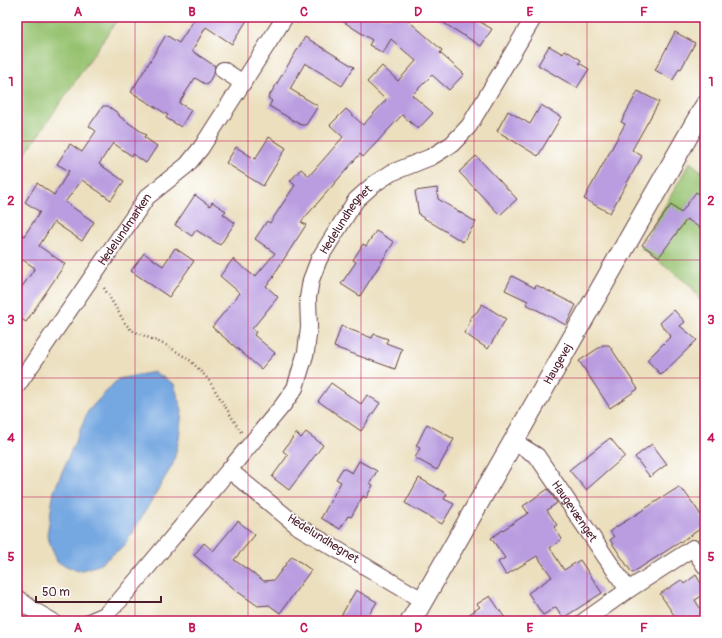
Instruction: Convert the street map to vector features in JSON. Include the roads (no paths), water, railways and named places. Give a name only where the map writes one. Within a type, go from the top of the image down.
[{"type":"street","name":"Hedelundmarken","points":[[17,386],[147,197],[187,164],[201,148],[285,17]]},
{"type":"street","name":"Hedelundhegnet","points":[[91,621],[105,615],[120,600],[283,405],[295,388],[306,352],[309,327],[308,298],[311,280],[319,259],[356,200],[374,184],[391,173],[431,157],[452,144],[469,126],[534,17]]},
{"type":"street","points":[[223,70],[243,83]]},
{"type":"street","name":"Haugevej","points":[[411,621],[705,106]]},
{"type":"street","name":"Haugevænget","points":[[513,441],[537,456],[628,590]]},
{"type":"street","name":"Hedelundhegnet","points":[[229,470],[299,527],[422,600]]},
{"type":"street","points":[[584,621],[628,590],[693,548],[705,566]]},
{"type":"street","points":[[17,598],[33,610],[52,621]]},
{"type":"water","points":[[154,372],[174,384],[182,410],[179,439],[173,464],[125,545],[99,565],[78,571],[57,562],[47,535],[54,491],[88,411],[118,379]]}]
